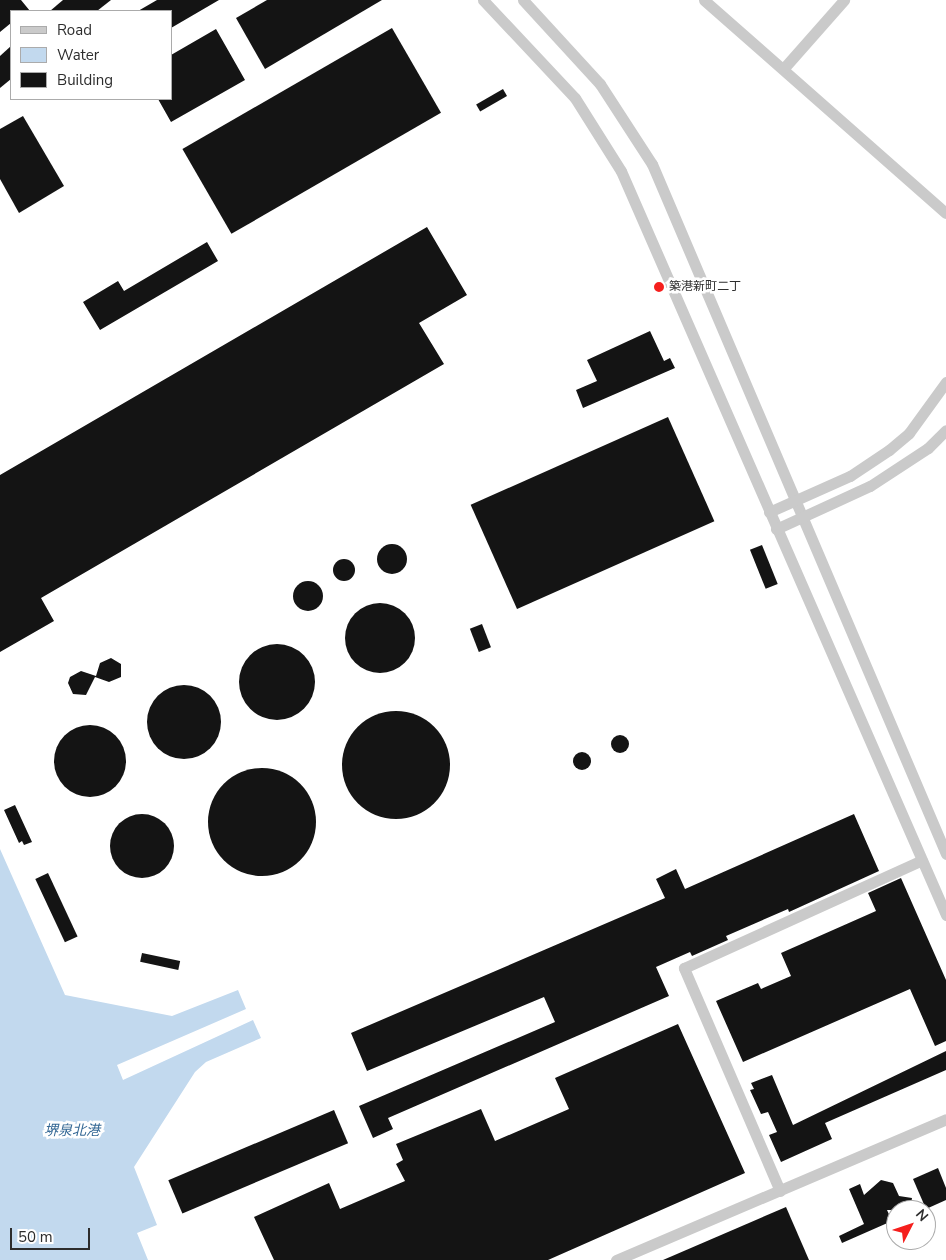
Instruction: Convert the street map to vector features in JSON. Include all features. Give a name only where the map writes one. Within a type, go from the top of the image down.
[{"type":"street","points":[[483,0],[575,98],[621,171],[946,915]]},
{"type":"street","points":[[523,0],[600,84],[652,164],[946,854]]},
{"type":"street","points":[[704,0],[784,68],[946,213]]},
{"type":"street","points":[[784,68],[844,0]]},
{"type":"street","points":[[769,512],[850,476],[889,450],[909,433],[946,382]]},
{"type":"street","points":[[776,529],[889,474],[928,448],[946,430]]},
{"type":"street","points":[[780,1191],[684,968],[922,860]]},
{"type":"street","points":[[616,1260],[946,1119]]},
{"type":"water","name":"堺泉北港","points":[[0,849],[65,995],[172,1016],[238,990],[246,1009],[117,1065],[123,1080],[253,1020],[261,1038],[206,1062],[195,1072],[134,1167],[157,1225],[137,1233],[148,1260],[0,1260]]},
{"type":"building","points":[[0,0],[21,0],[29,10],[10,10],[10,24],[0,32]]},
{"type":"building","points":[[63,0],[111,0],[98,10],[51,10]]},
{"type":"building","points":[[157,0],[219,0],[172,27],[172,10],[140,10]]},
{"type":"building","points":[[267,0],[382,0],[265,69],[236,18]]},
{"type":"building","points":[[392,28],[441,113],[231,234],[182,149]]},
{"type":"building","points":[[216,29],[245,80],[171,122],[159,100],[172,100],[172,54]]},
{"type":"building","points":[[10,47],[10,80],[0,88],[0,56]]},
{"type":"building","points":[[503,89],[507,96],[480,111],[476,104]]},
{"type":"building","points":[[23,116],[64,186],[19,213],[0,179],[0,129]]},
{"type":"building","points":[[427,227],[467,295],[419,323],[444,364],[41,598],[54,621],[0,652],[0,475]]},
{"type":"building","points":[[207,242],[218,261],[100,330],[83,302],[118,281],[124,291]]},
{"type":"building","points":[[650,331],[664,361],[670,358],[675,368],[583,408],[576,390],[597,381],[587,360]]},
{"type":"building","points":[[668,417],[714,521],[517,609],[471,505]]},
{"type":"building","points":[[392,544],[403,548],[407,559],[403,570],[392,574],[381,570],[377,559],[381,548]]},
{"type":"building","points":[[762,545],[778,584],[766,589],[750,550]]},
{"type":"building","points":[[344,559],[352,562],[355,570],[352,578],[344,581],[336,578],[333,570],[336,562]]},
{"type":"building","points":[[308,581],[319,585],[323,596],[319,607],[308,611],[297,607],[293,596],[297,585]]},
{"type":"building","points":[[380,603],[393,606],[405,613],[412,625],[415,638],[412,651],[405,663],[393,670],[380,673],[367,670],[355,663],[348,651],[345,638],[348,625],[355,613],[367,606]]},
{"type":"building","points":[[482,624],[491,647],[479,652],[470,629]]},
{"type":"building","points":[[277,644],[291,647],[304,655],[312,668],[315,682],[312,696],[304,709],[291,717],[277,720],[263,717],[250,709],[242,696],[239,682],[242,668],[250,655],[263,647]]},
{"type":"building","points":[[111,658],[121,664],[121,677],[109,682],[95,677],[86,695],[73,694],[68,683],[70,677],[81,671],[96,676],[100,663]]},
{"type":"building","points":[[184,685],[205,691],[215,701],[221,722],[215,743],[205,753],[184,759],[163,753],[153,743],[147,722],[153,701],[163,691]]},
{"type":"building","points":[[396,711],[417,715],[434,727],[446,744],[450,765],[446,786],[434,803],[417,815],[396,819],[375,815],[358,803],[346,786],[342,765],[346,744],[358,727],[375,715]]},
{"type":"building","points":[[97,725],[116,735],[124,747],[126,761],[124,775],[116,787],[104,795],[83,797],[64,787],[56,775],[54,754],[64,735],[76,727]]},
{"type":"building","points":[[620,735],[626,738],[629,744],[626,750],[620,753],[614,750],[611,744],[614,738]]},
{"type":"building","points":[[582,752],[588,755],[591,761],[588,767],[582,770],[576,767],[573,761],[576,755]]},
{"type":"building","points":[[262,768],[283,772],[300,784],[312,801],[316,822],[312,843],[300,860],[283,872],[262,876],[241,872],[224,860],[212,843],[208,822],[212,801],[224,784],[241,772]]},
{"type":"building","points":[[15,805],[32,842],[24,845],[22,841],[19,843],[4,810]]},
{"type":"building","points":[[142,814],[154,816],[165,823],[172,834],[174,846],[172,858],[165,869],[154,876],[142,878],[130,876],[119,869],[112,858],[110,846],[112,834],[119,823],[130,816]]},
{"type":"building","points":[[854,814],[879,871],[789,912],[788,909],[726,936],[728,940],[692,956],[690,952],[656,967],[669,996],[388,1118],[393,1129],[373,1138],[359,1106],[555,1022],[544,997],[367,1071],[351,1033],[665,898],[656,879],[676,869],[685,889]]},
{"type":"building","points":[[48,873],[78,936],[65,942],[35,879]]},
{"type":"building","points":[[901,878],[946,980],[946,1041],[935,1046],[910,989],[743,1062],[716,1001],[758,983],[761,989],[791,976],[781,953],[876,911],[868,893]]},
{"type":"building","points":[[142,953],[180,961],[178,970],[140,962]]},
{"type":"building","points":[[678,1024],[745,1173],[548,1260],[274,1260],[254,1217],[329,1183],[340,1209],[405,1181],[396,1164],[403,1160],[396,1144],[481,1109],[495,1141],[569,1109],[555,1078]]},
{"type":"building","points":[[946,1051],[946,1070],[825,1123],[832,1139],[781,1162],[769,1135],[777,1132],[768,1112],[761,1114],[750,1090],[754,1089],[751,1083],[772,1075],[793,1125]]},
{"type":"building","points":[[334,1110],[348,1143],[182,1213],[168,1180]]},
{"type":"building","points":[[938,1168],[946,1188],[946,1200],[936,1204],[936,1200],[922,1200],[913,1179]]},
{"type":"building","points":[[881,1180],[893,1183],[899,1196],[912,1198],[912,1200],[886,1200],[886,1224],[842,1243],[839,1236],[864,1224],[849,1189],[860,1184],[864,1195]]},
{"type":"building","points":[[786,1207],[809,1260],[663,1260]]},
{"type":"place","name":"築港新町二丁","points":[[659,287]]}]
